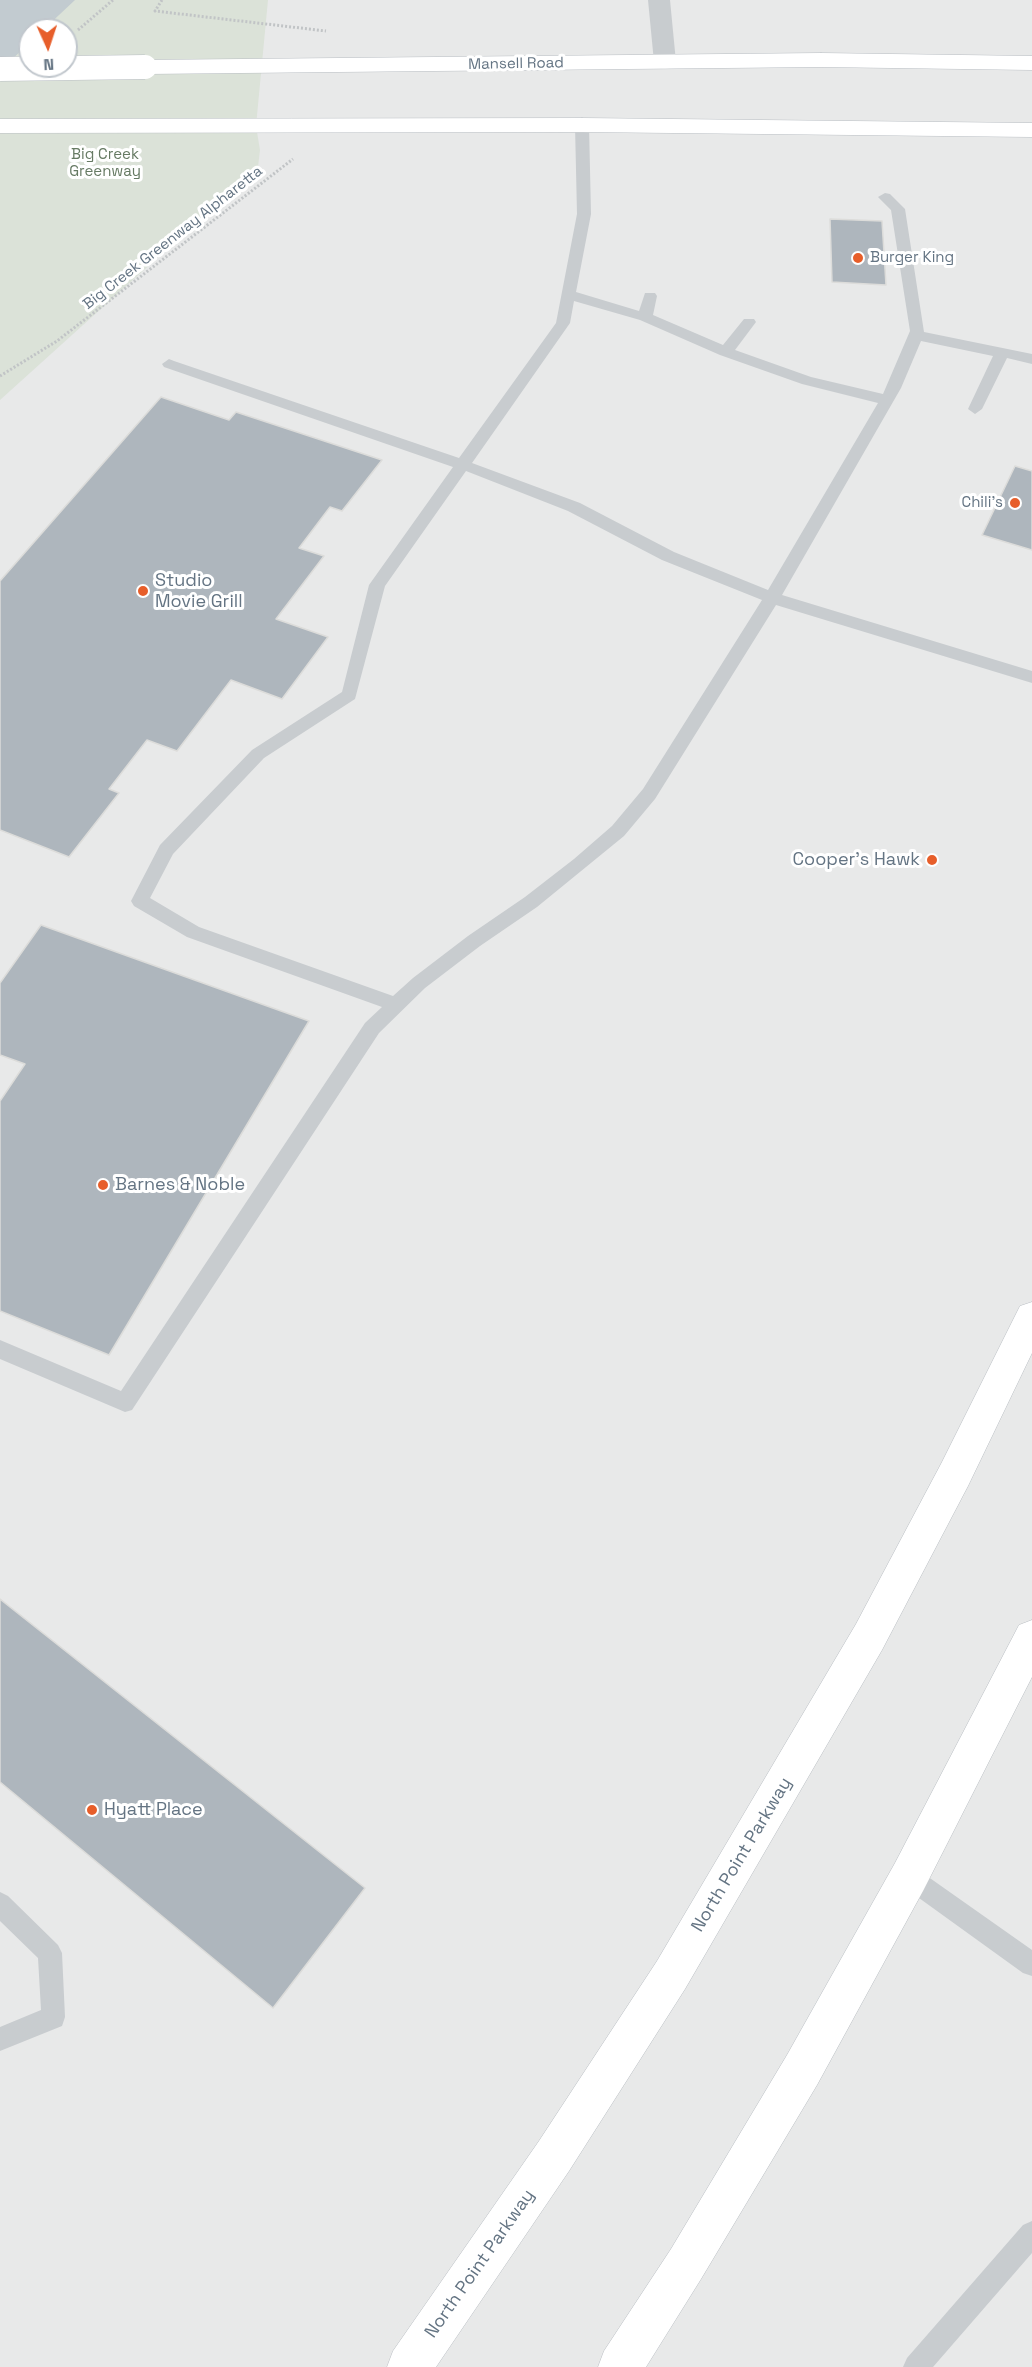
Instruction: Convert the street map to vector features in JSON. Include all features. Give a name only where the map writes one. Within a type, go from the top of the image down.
[{"type":"main road","name":"Mansell Road","points":[[0,69],[925,60],[1032,63]]},
{"type":"main road","points":[[0,126],[582,125],[1032,130]]},
{"type":"main road","name":"North Point Parkway","points":[[409,2367],[554,2156],[670,1976],[779,1794],[869,1637],[955,1474],[1032,1317]]},
{"type":"main road","points":[[620,2367],[686,2264],[802,2070],[909,1877],[1032,1638]]},
{"type":"street","points":[[659,0],[665,62]]},
{"type":"lane","points":[[397,1005],[193,932],[140,901],[166,850],[258,754],[349,695],[377,585],[563,323],[584,214],[582,125]]},
{"type":"lane","points":[[0,1349],[125,1403],[372,1028],[419,983],[474,941],[531,902],[618,831],[649,794],[772,598],[887,400],[916,335],[898,208],[885,197]]},
{"type":"lane","points":[[568,294],[645,317],[725,352],[807,381],[887,400]]},
{"type":"lane","points":[[645,317],[650,296]]},
{"type":"lane","points":[[725,352],[748,322]]},
{"type":"lane","points":[[916,335],[1032,359]]},
{"type":"lane","points":[[975,409],[1002,353]]},
{"type":"lane","points":[[169,364],[521,485],[574,507],[668,556],[772,598],[1032,677]]},
{"type":"lane","points":[[909,1877],[1032,1964]]},
{"type":"lane","points":[[0,1904],[50,1953],[52,2017],[0,2039]]},
{"type":"lane","points":[[916,2367],[1032,2234]]},
{"type":"path","points":[[78,30],[113,0]]},
{"type":"path","points":[[162,0],[155,11],[332,31]]},
{"type":"path","name":"Big Creek Greenway Alpharetta","points":[[0,376],[57,341],[236,206],[298,154]]},
{"type":"shaded area","points":[[0,0],[75,0],[56,18],[18,18],[18,54],[0,71]]},
{"type":"shaded area","points":[[244,0],[1032,0],[1032,2367],[0,2367],[0,220]]},
{"type":"green space","name":"Big Creek Greenway","points":[[0,0],[268,0],[256,126],[260,150],[258,167],[0,400]]},
{"type":"building","points":[[830,219],[882,221],[886,285],[832,282]]},
{"type":"building","points":[[161,397],[229,420],[236,412],[382,460],[342,511],[330,507],[299,548],[324,556],[276,619],[328,637],[282,699],[231,680],[177,751],[147,740],[109,789],[119,793],[69,857],[0,830],[0,581]]},
{"type":"building","name":"Chili's","points":[[1015,466],[1032,471],[1032,550],[982,535]]},
{"type":"building","points":[[41,925],[309,1021],[109,1355],[0,1311],[0,1101],[25,1064],[0,1055],[0,983]]},
{"type":"building","points":[[0,1599],[365,1888],[273,2008],[0,1782]]},
{"type":"place","name":"Burger King","points":[[858,258]]},
{"type":"place","name":"Chili's","points":[[1015,503]]},
{"type":"place","name":"Studio Movie Grill","points":[[143,591]]},
{"type":"place","name":"Cooper's Hawk","points":[[932,860]]},
{"type":"place","name":"Barnes & Noble","points":[[103,1185]]},
{"type":"place","name":"Hyatt Place","points":[[92,1810]]}]
